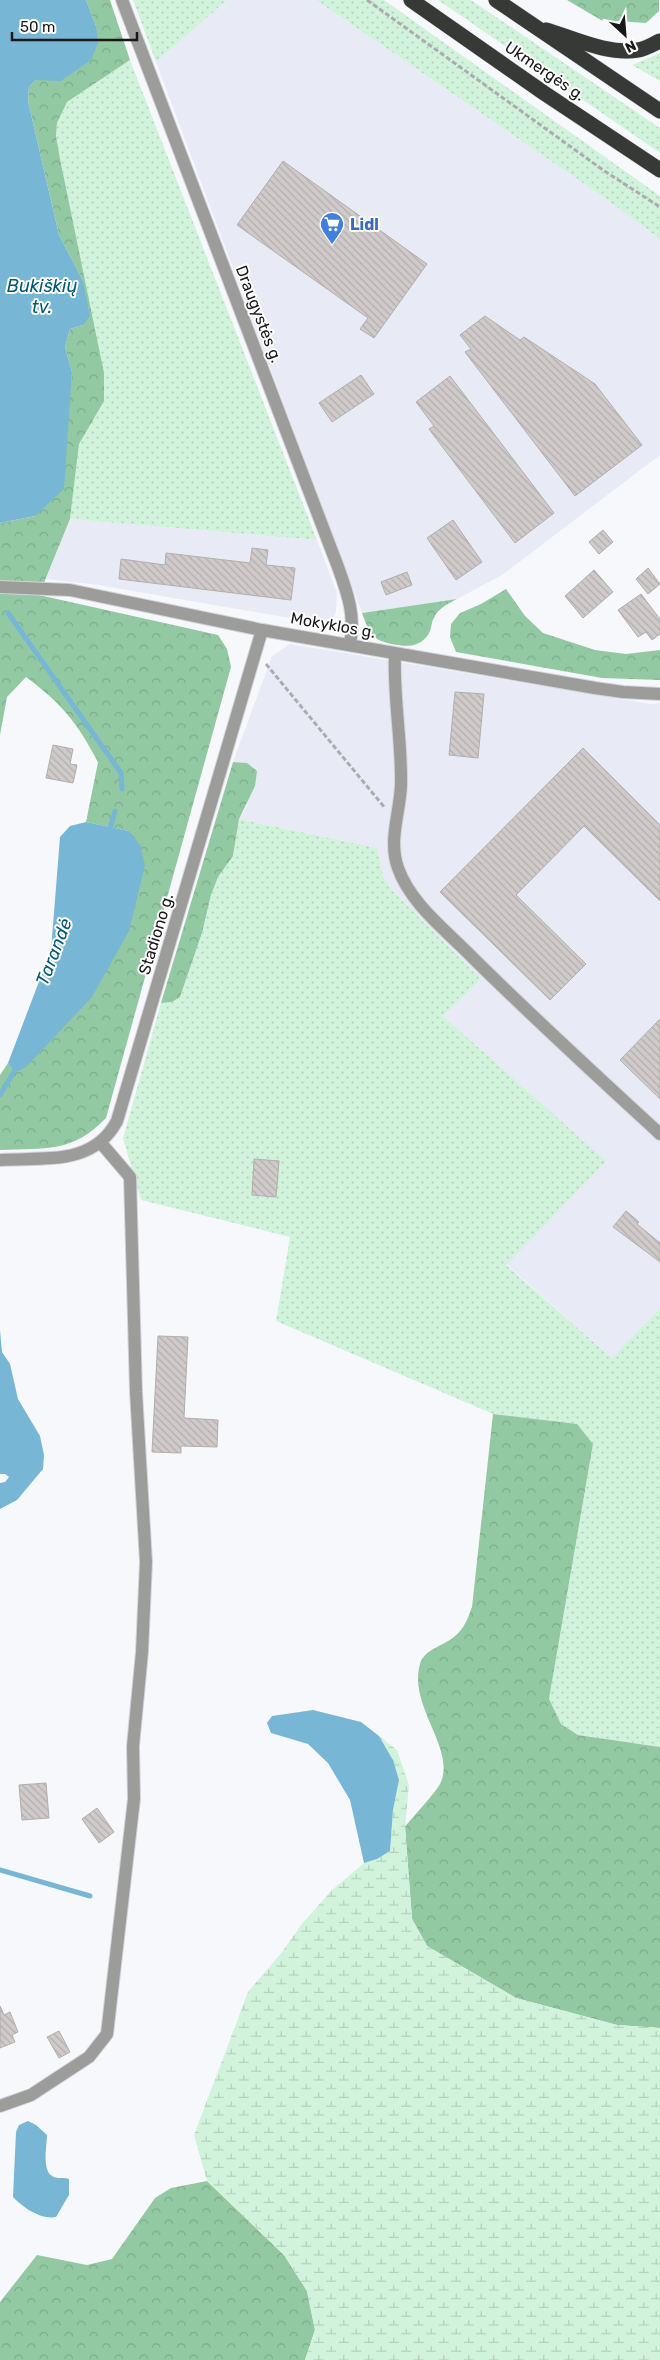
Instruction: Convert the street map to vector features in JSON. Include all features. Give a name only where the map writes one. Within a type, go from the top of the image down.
[{"type":"highway","name":"Ukmergės g.","points":[[411,0],[544,93],[660,170]]},
{"type":"highway","name":"Ukmergės g.","points":[[496,0],[660,111]]},
{"type":"highway","points":[[534,27],[599,47],[623,52],[641,50],[660,41]]},
{"type":"street","name":"Draugystės g.","points":[[122,0],[349,597],[353,620],[350,643]]},
{"type":"street","name":"Mokyklos g.","points":[[0,587],[70,590],[262,630],[350,643],[395,653],[595,688],[660,694]]},
{"type":"street","name":"Stadiono g.","points":[[0,1160],[66,1156],[85,1152],[101,1143],[110,1134],[117,1121],[262,630]]},
{"type":"street","points":[[395,653],[394,679],[400,722],[401,787],[393,842],[397,866],[404,884],[419,904],[496,981],[660,1134]]},
{"type":"street","points":[[0,2106],[31,2095],[89,2057],[107,2034],[134,1799],[133,1746],[142,1652],[146,1562],[136,1392],[130,1176],[101,1143]]},
{"type":"path","points":[[367,0],[603,170],[660,207]]},
{"type":"path","points":[[256,652],[395,820]]},
{"type":"shaded area","points":[[227,0],[316,0],[606,199],[660,239],[660,455],[502,575],[457,599],[362,613],[156,62]]},
{"type":"shaded area","points":[[70,519],[317,540],[337,593],[336,611],[333,618],[323,623],[313,622],[98,585],[46,579]]},
{"type":"shaded area","points":[[290,644],[651,704],[660,703],[660,1308],[612,1358],[506,1264],[605,1161],[443,1016],[481,979],[393,891],[383,876],[377,848],[239,819],[247,805],[247,763],[233,762],[272,656]]},
{"type":"green space","points":[[86,0],[110,0],[130,60],[67,102],[57,123],[56,136],[104,373],[104,401],[79,444],[70,519],[39,595],[218,635],[227,649],[231,667],[106,1118],[94,1129],[70,1143],[45,1148],[0,1150],[0,1075],[8,1063],[15,1071],[129,831],[86,822],[98,762],[83,735],[68,715],[50,696],[26,677],[7,697],[0,735],[0,523],[35,516],[68,410],[72,372],[65,347],[70,329],[83,325],[83,281],[59,235],[28,101],[29,87],[36,80],[61,80],[96,26]]},
{"type":"green space","points":[[133,0],[227,0],[156,62]]},
{"type":"green space","points":[[316,0],[384,0],[660,196],[660,239],[606,199]]},
{"type":"green space","points":[[438,0],[471,0],[660,128],[660,153]]},
{"type":"green space","points":[[567,0],[659,0],[659,11],[646,23],[601,20]]},
{"type":"green space","points":[[660,53],[660,81],[632,65]]},
{"type":"green space","points":[[130,60],[317,540],[70,519],[79,444],[90,424],[56,136],[57,123],[67,102]]},
{"type":"green space","points":[[506,589],[525,616],[543,633],[595,650],[626,654],[660,650],[660,680],[602,678],[456,652],[450,637],[451,624],[460,613],[481,604]]},
{"type":"green space","points":[[457,599],[438,612],[425,638],[413,645],[403,646],[379,640],[369,630],[362,613]]},
{"type":"green space","points":[[233,762],[247,763],[257,771],[255,786],[239,819],[233,856],[218,877],[211,895],[202,933],[180,997],[172,1002],[161,1003]]},
{"type":"green space","points":[[239,819],[377,848],[383,876],[393,891],[481,979],[443,1016],[606,1161],[506,1265],[612,1358],[660,1308],[660,1747],[578,1735],[561,1724],[549,1699],[593,1444],[577,1425],[493,1414],[276,1321],[290,1237],[141,1200],[123,1138],[161,1003],[172,1002],[180,997],[202,933],[211,895],[218,877],[233,856]]},
{"type":"green space","points":[[493,1414],[577,1424],[593,1444],[549,1699],[561,1724],[578,1735],[660,1747],[660,2028],[617,2025],[516,1998],[427,1946],[412,1919],[405,1827],[438,1787],[444,1769],[442,1755],[420,1695],[418,1680],[420,1664],[430,1651],[451,1639],[461,1630],[472,1607]]},
{"type":"green space","points":[[379,1736],[397,1750],[409,1785],[405,1827],[412,1919],[427,1946],[516,1998],[617,2025],[660,2028],[660,2360],[305,2360],[315,2330],[307,2291],[284,2255],[207,2181],[194,2135],[248,1992],[282,1952],[301,1925],[331,1891],[364,1863],[377,1859],[390,1851],[393,1810],[399,1780],[393,1760]]},
{"type":"green space","points":[[207,2181],[284,2255],[307,2291],[315,2330],[305,2360],[0,2360],[0,2302],[37,2255],[87,2265],[112,2259],[155,2198],[171,2188]]},
{"type":"water","name":"Bukiškių tv.","points":[[0,0],[86,0],[96,26],[98,43],[91,60],[61,81],[36,80],[29,87],[28,101],[59,235],[83,281],[90,316],[83,325],[70,329],[65,347],[72,372],[64,489],[35,516],[0,523]]},
{"type":"water","points":[[86,822],[129,831],[140,845],[145,865],[129,931],[92,997],[25,1068],[15,1072],[8,1063],[51,950],[60,837],[70,826]]},
{"type":"water","points":[[0,1330],[2,1352],[10,1364],[18,1399],[40,1436],[44,1455],[43,1469],[17,1500],[0,1509],[0,1483],[5,1482],[9,1477],[5,1474],[0,1474]]},
{"type":"water","points":[[313,1710],[361,1722],[379,1736],[393,1760],[399,1780],[393,1810],[390,1851],[377,1859],[364,1863],[350,1800],[328,1763],[308,1744],[271,1733],[267,1723],[272,1716]]},
{"type":"water","points":[[28,2121],[36,2125],[47,2135],[47,2170],[56,2178],[69,2179],[69,2195],[56,2217],[39,2215],[13,2197],[16,2132],[19,2125]]},
{"type":"building","name":"Lidl","points":[[283,161],[427,264],[374,338],[360,329],[368,318],[237,225]]},
{"type":"building","points":[[485,316],[520,340],[524,337],[595,384],[642,445],[575,496],[465,352],[471,349],[460,335]]},
{"type":"building","points":[[361,375],[374,394],[332,422],[319,403]]},
{"type":"building","points":[[450,376],[554,513],[515,543],[429,429],[434,426],[416,402]]},
{"type":"building","points":[[453,520],[482,562],[456,580],[427,538]]},
{"type":"building","points":[[603,530],[613,542],[599,554],[589,542]]},
{"type":"building","points":[[252,548],[268,550],[266,565],[295,568],[291,600],[119,579],[121,559],[165,565],[166,553],[250,563]]},
{"type":"building","points":[[648,568],[660,584],[648,594],[636,579]]},
{"type":"building","points":[[594,570],[613,592],[583,618],[565,596]]},
{"type":"building","points":[[407,572],[412,585],[386,595],[381,582]]},
{"type":"building","points":[[641,594],[660,619],[660,634],[652,640],[646,632],[638,637],[618,610]]},
{"type":"building","points":[[455,692],[484,694],[478,758],[449,755]]},
{"type":"building","points":[[53,745],[73,749],[70,764],[77,765],[73,783],[46,778]]},
{"type":"building","points":[[583,748],[660,825],[660,901],[584,826],[516,895],[586,964],[550,1000],[440,892]]},
{"type":"building","points":[[660,1019],[660,1099],[620,1060]]},
{"type":"building","points":[[254,1159],[279,1161],[276,1197],[252,1195]]},
{"type":"building","points":[[626,1211],[639,1222],[637,1224],[660,1243],[660,1262],[613,1227]]},
{"type":"building","points":[[158,1336],[188,1337],[184,1418],[218,1420],[217,1447],[181,1446],[181,1453],[152,1452]]},
{"type":"building","points":[[46,1783],[49,1818],[22,1820],[19,1785]]},
{"type":"building","points":[[97,1808],[114,1832],[99,1843],[82,1819]]},
{"type":"building","points":[[0,2006],[4,2015],[10,2012],[18,2032],[12,2035],[15,2042],[0,2048]]},
{"type":"building","points":[[59,2031],[70,2052],[59,2058],[47,2037]]},
{"type":"waterway","name":"Tarandė","points":[[8,613],[121,773],[122,789]]},
{"type":"waterway","name":"Tarandė","points":[[109,832],[115,811]]},
{"type":"waterway","name":"Tarandė","points":[[0,1095],[18,1065]]},
{"type":"waterway","name":"Tarandė","points":[[0,1870],[90,1896]]},
{"type":"place","name":"Lidl","points":[[332,245]]}]
